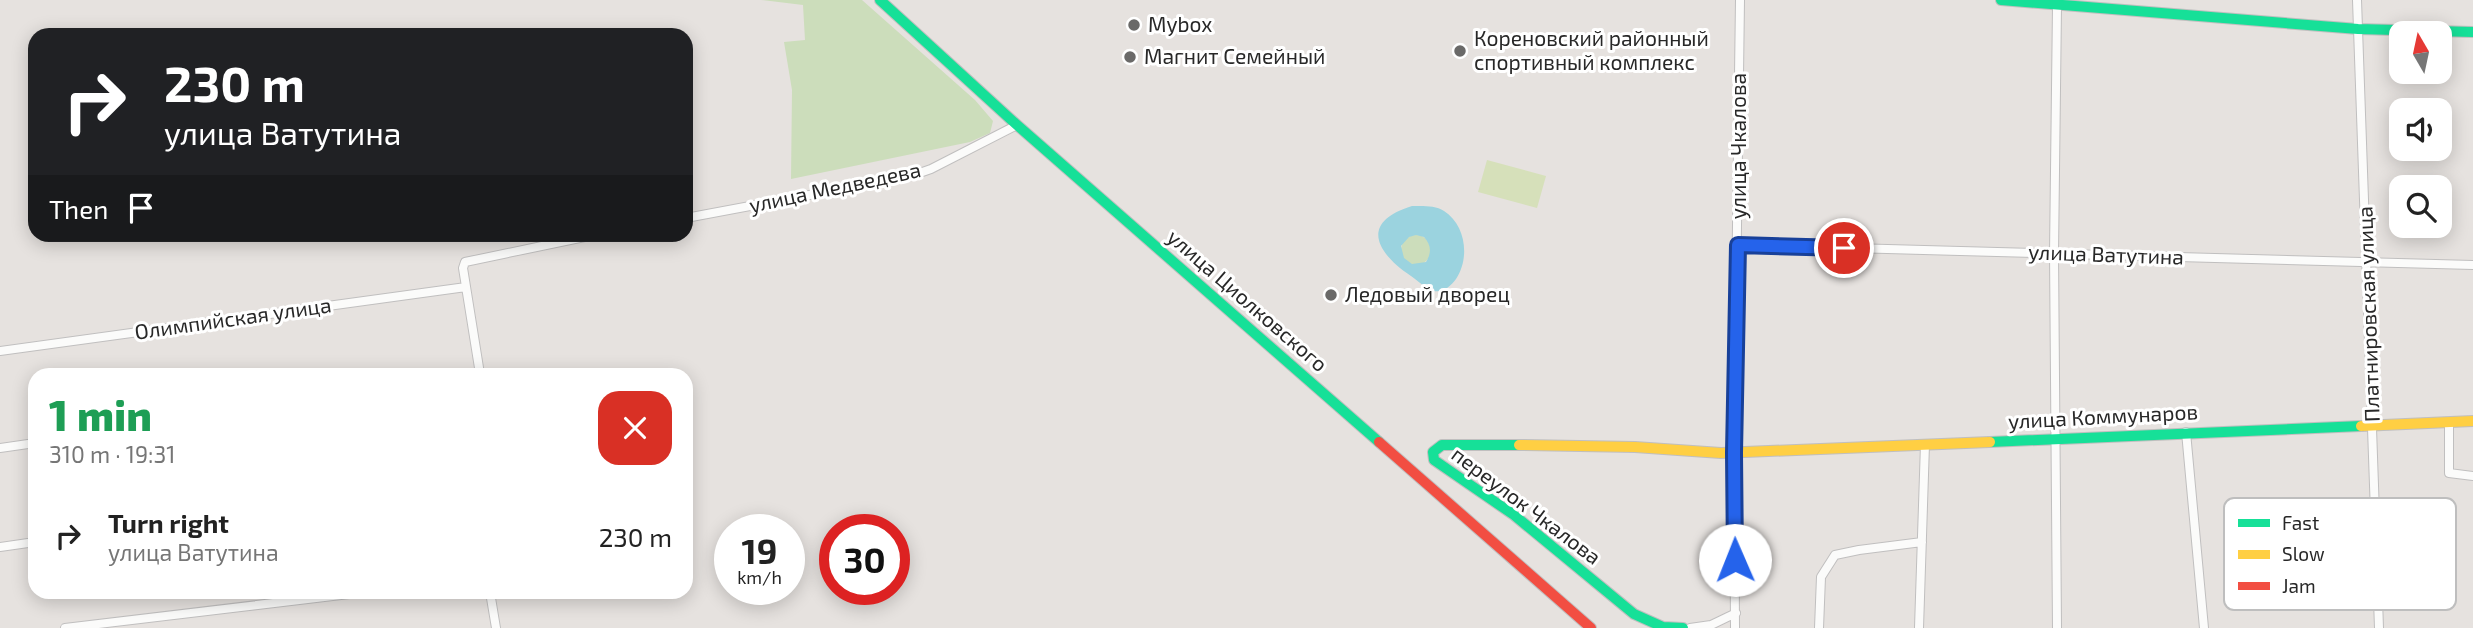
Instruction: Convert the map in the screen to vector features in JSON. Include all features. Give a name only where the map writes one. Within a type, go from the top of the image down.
[{"type":"main road","name":"улица Циолковского","points":[[880,0],[1017,125],[1591,628]]},
{"type":"main road","points":[[2001,0],[2358,29],[2473,32]]},
{"type":"main road","name":"улица Коммунаров","points":[[1734,453],[2473,421]]},
{"type":"main road","name":"переулок Чкалова","points":[[1683,628],[1663,627],[1634,614],[1514,515],[1434,460],[1433,452],[1442,445],[1473,444],[1635,447],[1734,453]]},
{"type":"street","name":"улица Чкалова","points":[[1735,628],[1734,453],[1740,0]]},
{"type":"street","name":"Платнировская улица","points":[[2357,0],[2375,498]]},
{"type":"street","points":[[2056,628],[2054,253],[2057,6]]},
{"type":"street","name":"улица Медведева","points":[[693,217],[911,176],[931,169],[1017,125]]},
{"type":"street","points":[[479,368],[463,268],[465,262],[561,242]]},
{"type":"street","name":"улица Ватутина","points":[[1738,245],[2473,265]]},
{"type":"street","name":"Олимпийская улица","points":[[0,351],[466,287]]},
{"type":"street","points":[[2449,422],[2449,473],[2473,476]]},
{"type":"street","points":[[2186,432],[2204,628]]},
{"type":"street","points":[[0,448],[28,444]]},
{"type":"street","points":[[1919,628],[1925,444]]},
{"type":"street","points":[[1819,628],[1821,577],[1835,555],[1922,542]]},
{"type":"street","points":[[0,547],[28,543]]},
{"type":"street","points":[[65,628],[307,599]]},
{"type":"street","points":[[492,599],[496,628]]},
{"type":"street","name":"Платнировская улица","points":[[2378,610],[2379,628]]},
{"type":"street","points":[[1690,628],[1711,625],[1736,614]]},
{"type":"green space","points":[[761,0],[862,0],[975,100],[993,121],[990,133],[970,142],[791,179],[792,90],[784,42],[805,40],[803,5]]},
{"type":"green space","points":[[1487,160],[1546,176],[1537,208],[1478,192]]},
{"type":"green space","points":[[1416,235],[1426,240],[1431,250],[1426,260],[1416,265],[1406,260],[1401,250],[1406,240]]},
{"type":"water","points":[[1412,206],[1433,207],[1451,217],[1464,242],[1463,261],[1452,284],[1441,291],[1431,290],[1389,257],[1378,238],[1379,229],[1385,220]],"holes":[[[1409,237],[1424,237],[1430,249],[1428,258],[1426,262],[1412,264],[1404,258],[1401,246]]]},
{"type":"traffic: fast","points":[[880,0],[1017,125],[1379,442]]},
{"type":"traffic: fast","points":[[2001,0],[2358,29],[2473,32]]},
{"type":"traffic: fast","points":[[1990,442],[2361,426]]},
{"type":"traffic: fast","points":[[1519,445],[1442,445],[1433,452],[1434,460],[1514,515],[1634,614],[1663,627],[1683,628]]},
{"type":"traffic: slow","points":[[2361,426],[2473,421]]},
{"type":"traffic: slow","points":[[1519,445],[1635,447],[1721,453],[1990,442]]},
{"type":"traffic: jam","points":[[1379,442],[1591,628]]},
{"type":"place","name":"Mybox","points":[[1134,25]]},
{"type":"place","name":"Кореновский районный спортивный комплекс","points":[[1460,51]]},
{"type":"place","name":"Магнит Семейный","points":[[1130,57]]},
{"type":"place","name":"Ледовый дворец","points":[[1331,295]]},
{"type":"route","points":[[1735,560],[1738,245],[1844,248]]}]
